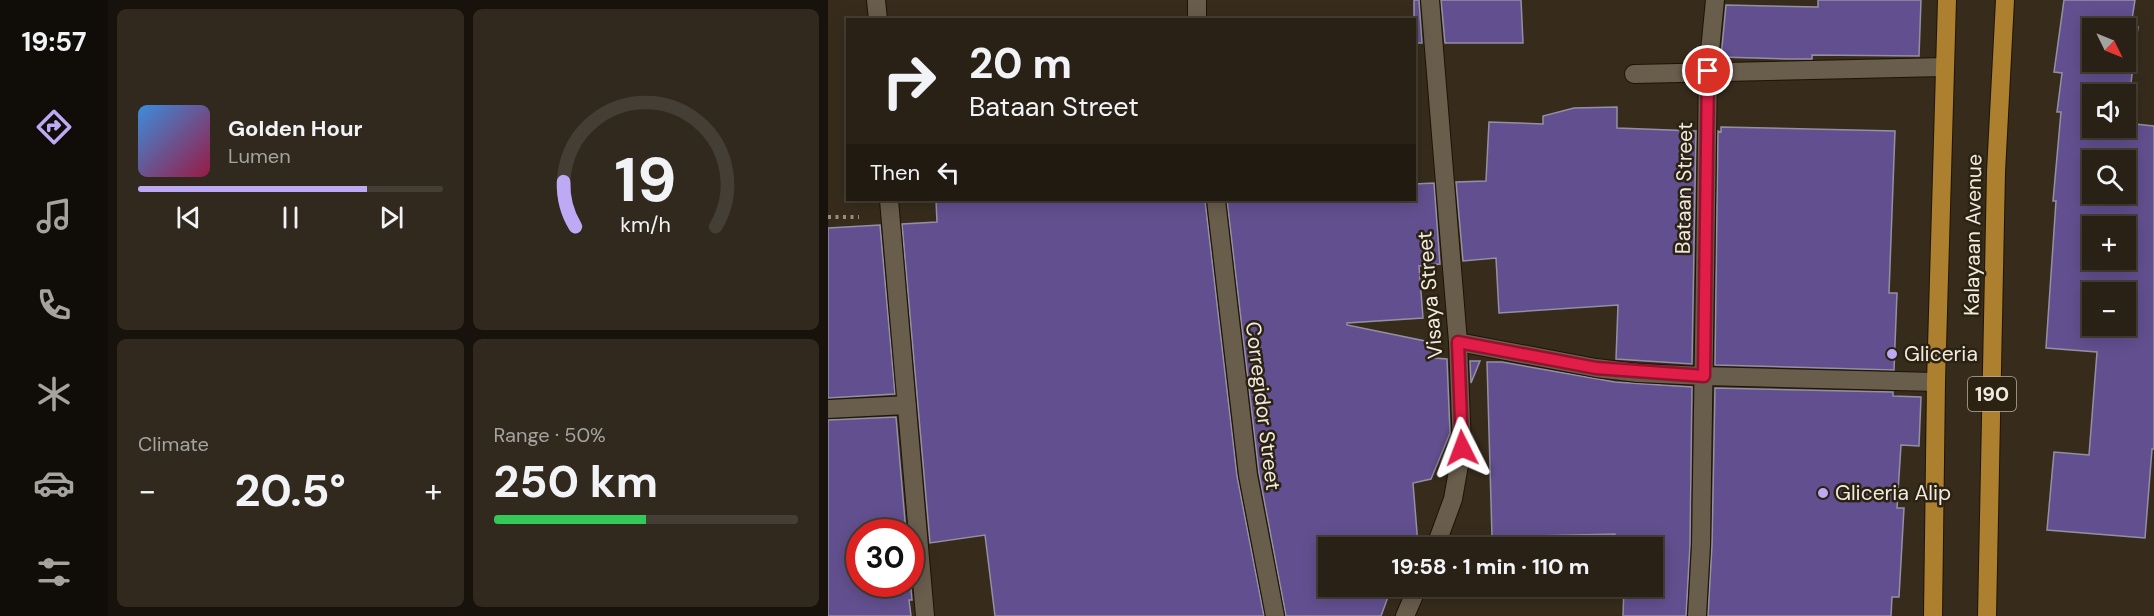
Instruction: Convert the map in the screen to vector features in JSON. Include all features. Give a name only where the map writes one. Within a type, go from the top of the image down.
[{"type":"main road","name":"Kalayaan Avenue","points":[[1933,616],[1936,382],[1947,0]]},
{"type":"main road","name":"Kalayaan Avenue","points":[[1987,616],[1996,172],[2005,0]]},
{"type":"street","points":[[876,0],[878,18]]},
{"type":"street","points":[[1197,0],[1197,18]]},
{"type":"street","name":"Visaya Street","points":[[1430,0],[1458,342],[1462,448],[1453,500],[1439,537]]},
{"type":"street","name":"Bataan Street","points":[[1697,616],[1701,544],[1708,71],[1715,0]]},
{"type":"street","points":[[1634,74],[1944,67]]},
{"type":"street","points":[[889,201],[925,616]]},
{"type":"street","name":"Corregidor Street","points":[[1216,201],[1248,475],[1275,616]]},
{"type":"street","points":[[1458,342],[1596,368],[1704,376],[1936,382]]},
{"type":"street","points":[[828,410],[907,405]]},
{"type":"street","points":[[1405,616],[1413,597]]},
{"type":"building","points":[[1414,0],[1419,0],[1422,43],[1416,43],[1416,18],[1414,18]]},
{"type":"building","points":[[1441,0],[1521,0],[1523,43],[1445,43]]},
{"type":"building","points":[[1818,0],[1921,0],[1919,56],[1812,55],[1812,59],[1721,57],[1726,5],[1818,7]]},
{"type":"building","points":[[2064,0],[2135,0],[2132,18],[2082,18],[2082,72],[2132,72],[2131,84],[2082,84],[2082,138],[2136,138],[2136,124],[2154,126],[2154,449],[2152,449],[2145,538],[2047,530],[2054,452],[2089,455],[2097,352],[2046,348],[2056,201],[2053,201],[2061,112],[2057,112],[2062,73],[2054,72]]},
{"type":"building","points":[[1617,107],[1617,128],[1696,131],[1692,364],[1616,359],[1618,305],[1499,313],[1496,258],[1463,261],[1456,182],[1486,181],[1489,122],[1543,124],[1543,116],[1574,108]]},
{"type":"building","points":[[1721,127],[1895,131],[1889,293],[1897,293],[1894,370],[1715,365],[1718,131],[1721,132]]},
{"type":"building","points":[[1434,183],[1440,264],[1419,266],[1423,318],[1347,323],[1347,325],[1425,341],[1426,347],[1434,347],[1434,358],[1447,359],[1450,433],[1431,479],[1413,483],[1417,537],[1318,537],[1318,597],[1388,597],[1381,616],[1286,616],[1259,473],[1227,201],[1416,201],[1416,184]]},
{"type":"building","points":[[936,201],[1205,201],[1237,476],[1264,616],[995,616],[985,535],[930,543],[902,224],[937,222]]},
{"type":"building","points":[[880,225],[895,394],[828,398],[828,228]]},
{"type":"building","points":[[1470,361],[1480,361],[1471,383]]},
{"type":"building","points":[[1487,362],[1502,362],[1615,382],[1692,387],[1690,545],[1686,616],[1623,616],[1624,597],[1663,597],[1663,537],[1615,537],[1615,534],[1492,537]]},
{"type":"building","points":[[1715,388],[1893,392],[1893,396],[1921,397],[1919,446],[1901,445],[1897,508],[1904,508],[1899,597],[1892,597],[1891,616],[1708,616],[1712,545]]},
{"type":"building","points":[[896,417],[905,519],[846,519],[846,597],[912,597],[912,600],[909,600],[911,616],[828,616],[828,420]]},
{"type":"place","name":"Gliceria","points":[[1892,354]]},
{"type":"place","name":"Gliceria Alip","points":[[1823,493]]},
{"type":"route","points":[[1462,448],[1458,342],[1596,368],[1638,373],[1704,376],[1708,71]]}]
